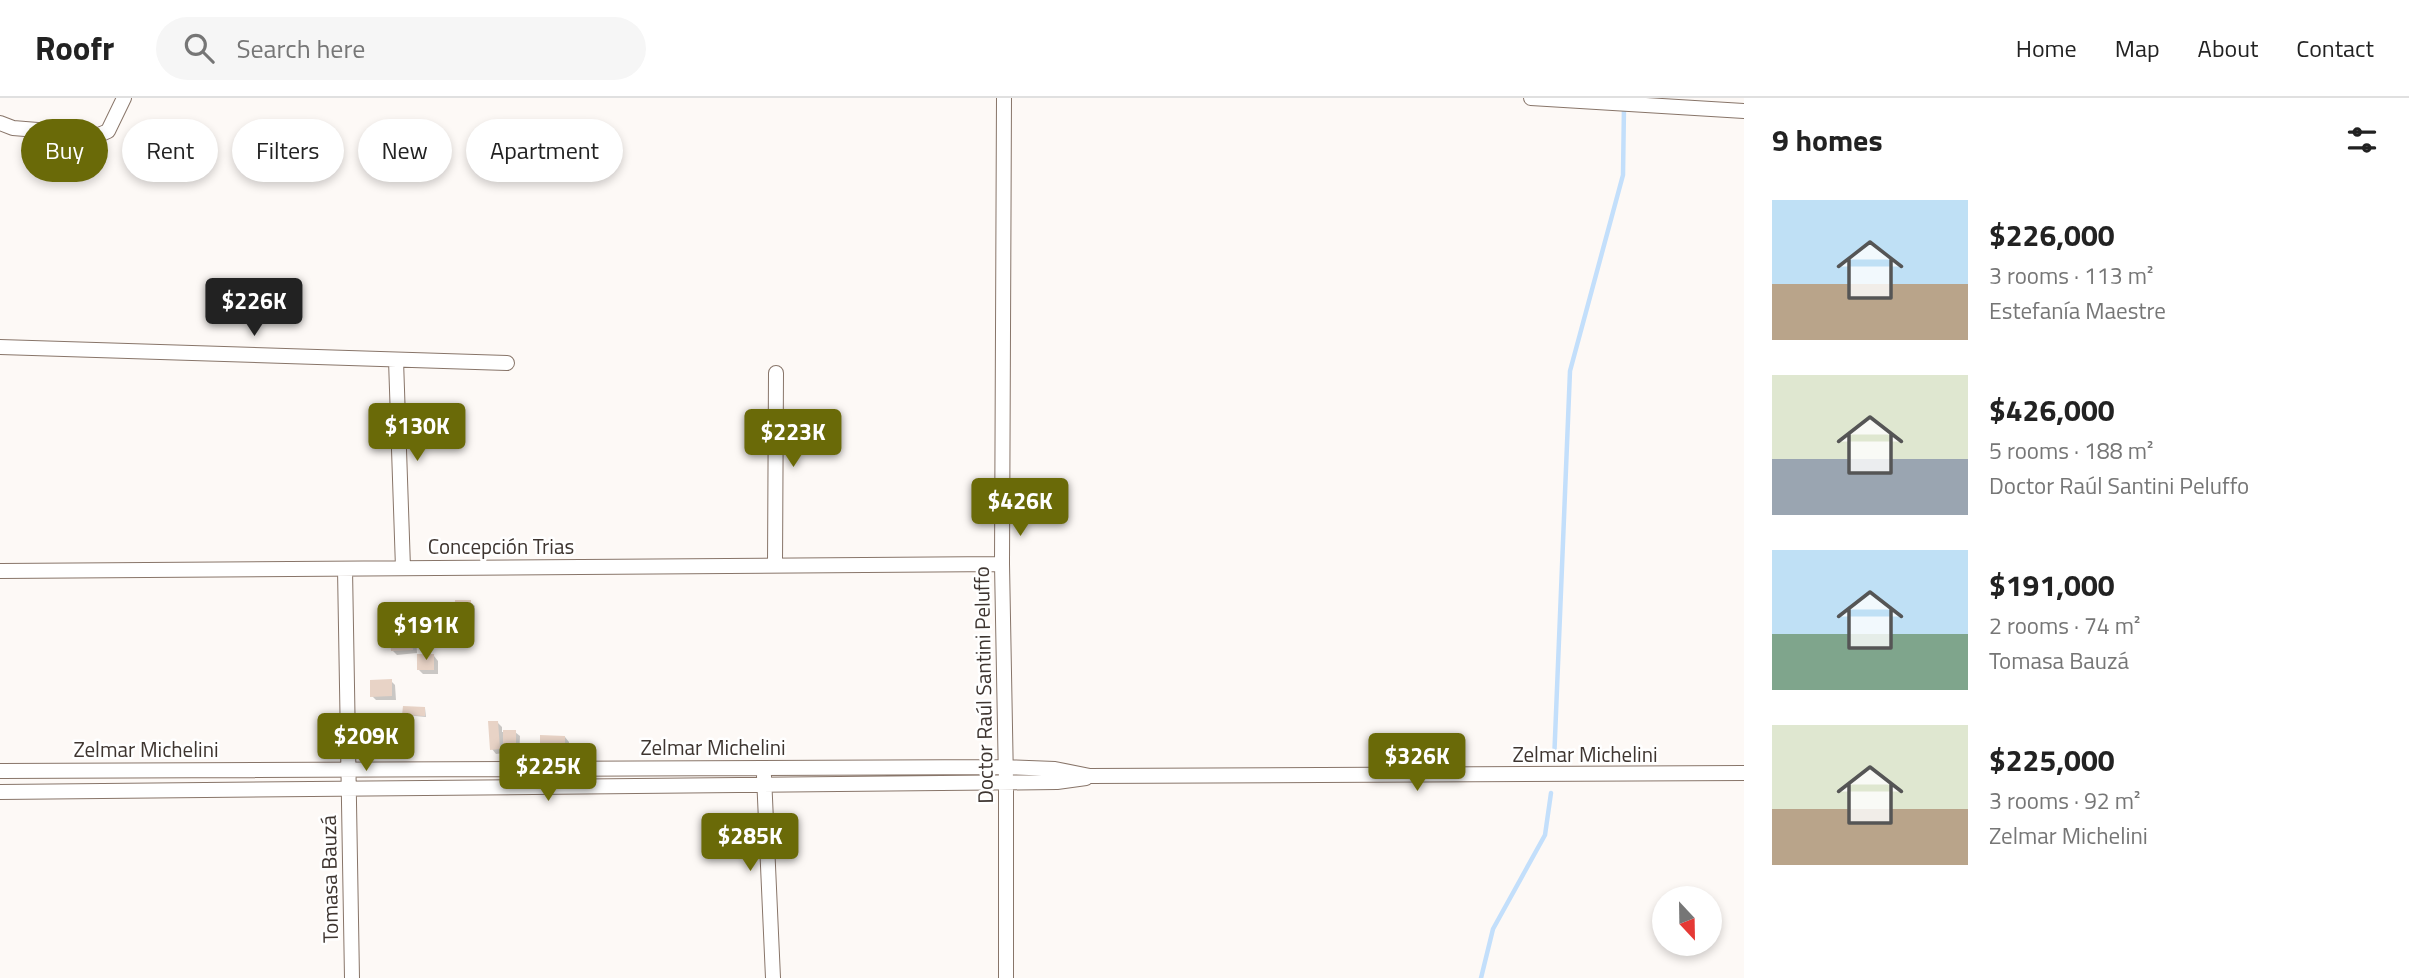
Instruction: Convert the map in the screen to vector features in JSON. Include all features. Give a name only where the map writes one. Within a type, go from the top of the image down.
[{"type":"street","points":[[0,123],[13,128],[99,135],[108,131],[124,98]]},
{"type":"street","name":"Doctor Raúl Santini Peluffo","points":[[1003,98],[1002,564],[1006,978]]},
{"type":"street","points":[[1531,98],[1744,111]]},
{"type":"street","points":[[0,347],[507,363]]},
{"type":"street","points":[[396,360],[402,568]]},
{"type":"street","points":[[775,565],[776,373]]},
{"type":"street","name":"Concepción Trias","points":[[0,571],[1002,564]]},
{"type":"street","name":"Tomasa Bauzá","points":[[345,569],[352,978]]},
{"type":"street","points":[[764,768],[773,978]]},
{"type":"street","name":"Zelmar Michelini","points":[[0,771],[764,768],[1006,775],[1058,782],[1090,776],[1744,773]]},
{"type":"street","name":"Zelmar Michelini","points":[[0,792],[764,784],[1006,775]]},
{"type":"building","points":[[455,600],[471,600],[471,631],[454,631]]},
{"type":"building","points":[[412,630],[413,650],[391,651],[390,632]]},
{"type":"building","points":[[417,654],[434,654],[434,670],[417,670]]},
{"type":"building","points":[[392,679],[392,696],[370,697],[370,680]]},
{"type":"building","points":[[403,706],[425,707],[425,716],[402,715]]},
{"type":"building","points":[[488,721],[498,721],[500,749],[490,750]]},
{"type":"building","points":[[503,730],[516,730],[516,754],[503,754]]},
{"type":"building","points":[[540,735],[565,736],[565,751],[540,750]]},
{"type":"waterway","points":[[1554,762],[1570,371],[1623,175],[1624,106]]},
{"type":"waterway","points":[[1481,978],[1493,929],[1545,835],[1551,793]]}]
